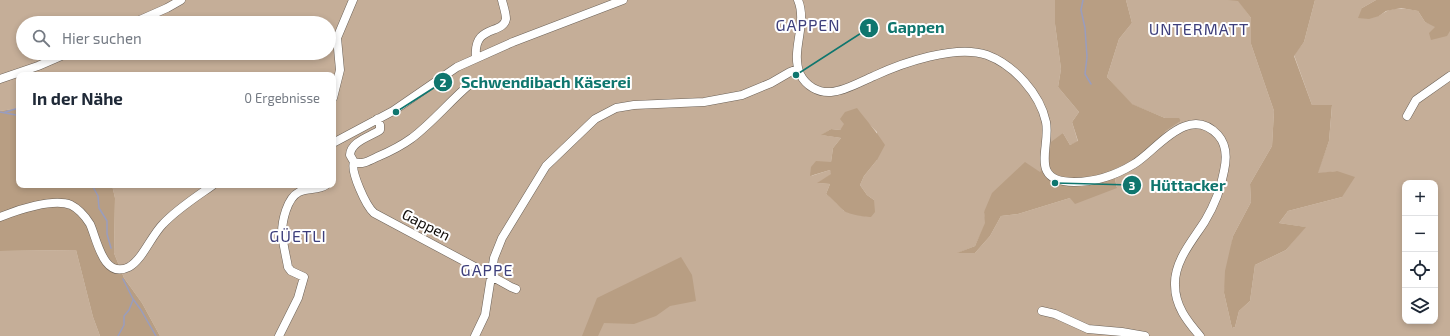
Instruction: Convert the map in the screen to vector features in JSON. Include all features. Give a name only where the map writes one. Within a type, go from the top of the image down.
[{"type":"street","points":[[149,16],[168,8],[181,0]]},
{"type":"street","points":[[336,86],[340,70],[337,38],[353,0]]},
{"type":"street","points":[[476,57],[476,44],[481,36],[500,27],[506,19],[502,0]]},
{"type":"street","points":[[336,141],[406,102],[457,67],[476,57],[622,0]]},
{"type":"street","points":[[798,0],[801,15],[797,56],[798,69],[802,79],[809,86],[820,91],[829,92],[844,89],[898,66],[925,58],[967,52],[987,55],[999,61],[1012,71],[1024,83],[1035,98],[1044,114],[1047,127],[1044,158],[1045,165],[1052,176],[1066,181],[1080,182],[1120,171],[1143,158],[1167,136],[1184,126],[1197,124],[1209,128],[1220,138],[1225,149],[1226,159],[1223,175],[1210,211],[1180,262],[1175,282],[1176,296],[1180,308],[1189,323],[1200,336]]},
{"type":"street","points":[[20,72],[52,60]]},
{"type":"street","points":[[476,336],[483,321],[486,309],[494,258],[498,245],[546,166],[575,136],[595,119],[616,108],[634,105],[704,102],[742,95],[771,83],[798,69]]},
{"type":"street","points":[[0,79],[16,74]]},
{"type":"street","points":[[1407,116],[1416,100],[1450,76]]},
{"type":"street","points":[[354,162],[367,162],[406,142],[417,134],[470,84]]},
{"type":"street","name":"Gappen","points":[[377,119],[380,125],[380,130],[355,144],[351,149],[350,154],[354,162],[352,167],[354,174],[369,207],[374,213],[516,289]]},
{"type":"street","points":[[0,217],[40,206],[65,203],[79,210],[85,216],[102,256],[107,263],[113,268],[126,268],[137,260],[157,231],[167,220],[209,188]]},
{"type":"street","points":[[278,336],[298,298],[304,277],[291,271],[288,267],[282,235],[283,225],[291,200],[298,192],[320,188]]},
{"type":"street","points":[[1042,311],[1055,314],[1088,329],[1145,336]]},
{"type":"shaded area","points":[[0,0],[1055,0],[1055,24],[1061,69],[1058,87],[1079,112],[1072,122],[1078,142],[1070,145],[1063,133],[1048,163],[1040,173],[984,212],[986,223],[975,246],[958,253],[975,253],[990,236],[1001,216],[1018,214],[1070,198],[1117,187],[1113,170],[1148,153],[1166,131],[1181,121],[1178,118],[1165,118],[1131,104],[1107,77],[1119,39],[1132,23],[1126,0],[1238,0],[1251,18],[1251,44],[1274,111],[1272,146],[1250,184],[1251,202],[1233,236],[1224,293],[1232,328],[1235,327],[1239,311],[1250,301],[1255,265],[1286,250],[1305,227],[1279,223],[1288,211],[1342,197],[1337,171],[1317,174],[1329,141],[1332,106],[1312,105],[1294,55],[1304,42],[1315,0],[1376,0],[1362,8],[1379,16],[1393,9],[1418,11],[1425,22],[1450,31],[1450,336],[160,336],[142,303],[124,278],[114,253],[115,198],[113,188],[336,188],[336,72],[16,72],[16,108],[0,111]],"holes":[[[867,122],[877,132],[877,160],[864,176],[860,185],[867,195],[874,200],[844,211],[835,200],[826,194],[830,184],[818,183],[832,174],[830,170],[811,176],[831,162],[833,148],[841,138],[822,135],[831,129],[840,130],[845,124]]]},
{"type":"shaded area","points":[[1055,0],[1126,0],[1132,23],[1119,39],[1107,77],[1132,104],[1165,118],[1179,118],[1181,121],[1166,131],[1148,153],[1113,170],[1117,188],[1075,204],[1070,198],[1018,214],[1001,216],[990,236],[975,253],[957,253],[975,246],[985,223],[984,212],[992,193],[1025,162],[1040,172],[1048,163],[1051,142],[1063,133],[1070,145],[1078,141],[1072,122],[1079,112],[1058,87],[1061,69],[1055,24]]},
{"type":"shaded area","points":[[1228,0],[1315,0],[1304,42],[1294,56],[1312,105],[1332,105],[1329,141],[1318,173],[1337,171],[1355,177],[1342,197],[1288,211],[1279,223],[1306,227],[1286,250],[1255,265],[1250,301],[1239,311],[1235,327],[1232,328],[1224,293],[1225,271],[1233,236],[1251,202],[1250,184],[1272,146],[1274,111],[1251,44],[1251,18],[1238,1]]},
{"type":"shaded area","points":[[1376,0],[1450,0],[1450,31],[1447,36],[1431,40],[1429,33],[1435,27],[1425,22],[1418,11],[1401,8],[1386,11],[1379,16],[1369,19],[1358,18],[1362,8]]},
{"type":"shaded area","points":[[16,108],[16,188],[113,188],[115,198],[114,253],[124,278],[142,303],[160,336],[100,336],[93,317],[76,250],[0,251],[0,111]]},
{"type":"shaded area","points":[[857,108],[885,145],[877,160],[864,176],[860,185],[867,195],[874,200],[875,212],[871,217],[848,213],[826,194],[830,184],[817,183],[831,174],[830,170],[810,176],[811,167],[816,161],[831,162],[833,148],[841,138],[821,135],[831,129],[840,130],[844,124],[840,119],[845,112]]},
{"type":"shaded area","points":[[76,250],[93,317],[100,336],[0,336],[0,251]]},
{"type":"shaded area","points":[[681,257],[692,275],[696,301],[670,306],[656,316],[634,324],[604,323],[598,336],[582,336],[597,298]]},
{"type":"waterway","points":[[1083,0],[1081,10],[1085,28],[1087,57],[1085,74],[1091,84]]},
{"type":"waterway","points":[[5,112],[16,109]]},
{"type":"waterway","points":[[0,112],[16,115]]},
{"type":"waterway","points":[[94,188],[98,196],[99,208],[107,221],[107,234],[111,248]]},
{"type":"waterway","points":[[123,279],[133,299],[156,336]]},
{"type":"waterway","points":[[118,336],[124,325],[124,316],[129,310],[133,300]]},
{"type":"place","name":"Gappen","points":[[796,75]]},
{"type":"place","name":"Schwendibach Käserei","points":[[396,112]]},
{"type":"place","name":"Hüttacker","points":[[1055,183]]},
{"type":"district","name":"GAPPEN","points":[[808,25]]},
{"type":"district","name":"UNTERMATT","points":[[1199,29]]},
{"type":"district","name":"GÜETLI","points":[[298,236]]},
{"type":"district","name":"GAPPE","points":[[487,270]]}]
